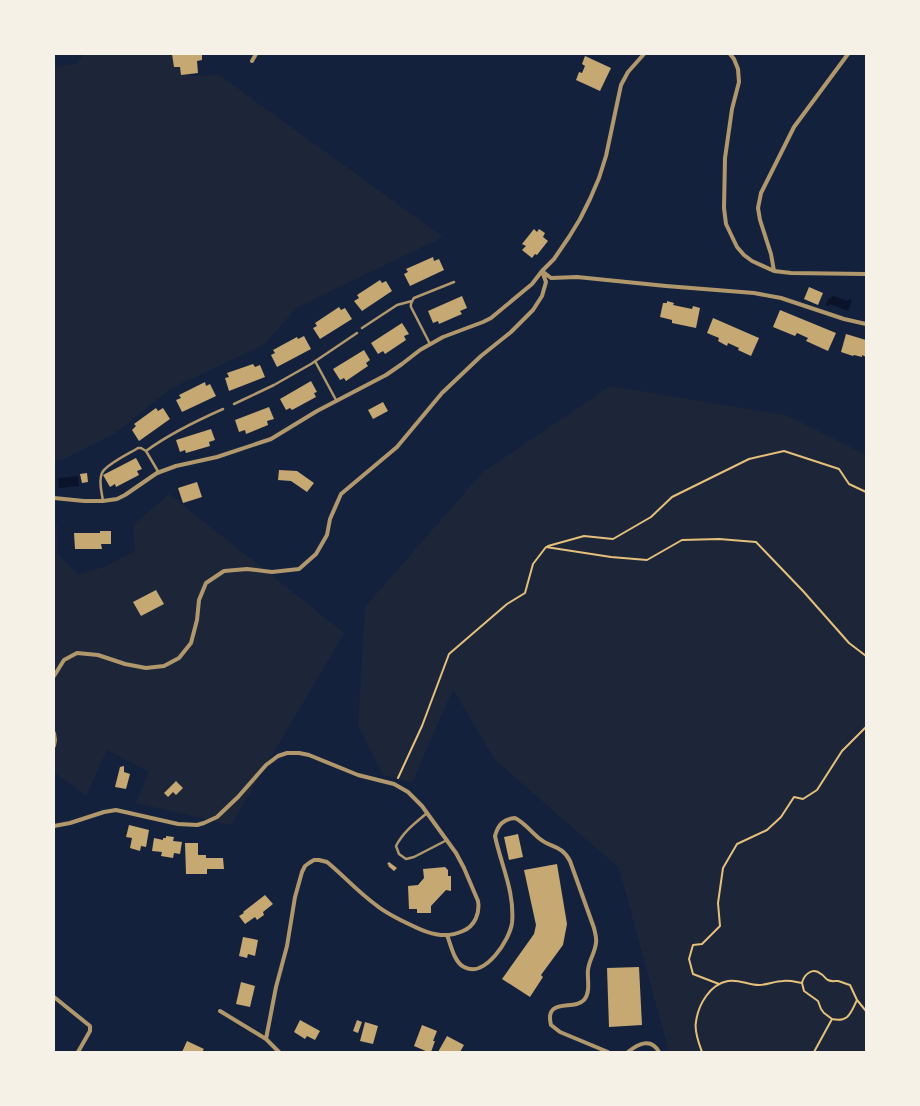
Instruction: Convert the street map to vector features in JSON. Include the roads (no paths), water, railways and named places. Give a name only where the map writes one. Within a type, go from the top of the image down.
[{"type":"street","points":[[252,61],[256,54]]},
{"type":"street","points":[[54,498],[103,502],[117,499],[159,473],[176,466],[217,457],[271,439],[336,400],[386,374],[430,344],[443,337],[491,318],[532,284],[554,259],[580,219],[599,178],[606,156],[621,85],[628,72],[644,54]]},
{"type":"street","points":[[730,54],[738,69],[739,82],[732,110],[725,158],[724,208],[726,224],[737,247],[752,261],[774,270],[791,273],[866,274]]},
{"type":"street","points":[[774,270],[771,254],[760,220],[758,208],[761,193],[794,127],[848,54]]},
{"type":"street","points":[[542,271],[551,278],[577,277],[754,293],[781,298],[844,319],[866,324]]},
{"type":"street","points":[[54,676],[64,660],[77,653],[98,655],[125,664],[146,668],[164,666],[179,658],[191,643],[197,620],[199,600],[206,583],[224,572],[247,569],[272,572],[299,569],[316,554],[327,535],[330,519],[341,494],[397,447],[442,393],[481,356],[511,332],[534,310],[542,296],[546,282],[542,271]]},
{"type":"street","points":[[54,733],[54,746]]},
{"type":"street","points":[[54,826],[116,810],[178,824],[197,825],[204,823],[218,817],[266,765],[278,756],[287,753],[309,755],[358,775],[394,784],[408,792],[422,806],[456,853],[476,894],[479,907],[476,918],[471,926],[464,931],[447,935],[433,935],[399,920],[376,906],[327,862],[319,860],[309,863],[305,866],[302,872],[295,898],[287,946],[276,987],[266,1039]]},
{"type":"street","points":[[447,935],[458,962],[463,967],[469,969],[475,969],[492,960],[507,937],[512,923],[511,895],[495,836],[496,830],[505,820],[515,818],[544,842],[555,846],[565,853],[570,861],[594,928],[596,943],[589,963],[586,998],[579,1004],[557,1006],[550,1015],[550,1025],[560,1032],[608,1052]]},
{"type":"street","points":[[54,997],[90,1026],[90,1031],[78,1052]]},
{"type":"street","points":[[220,1011],[266,1039],[279,1052]]},
{"type":"street","points":[[628,1052],[638,1045],[648,1043],[657,1048],[659,1052]]},
{"type":"lane","points":[[362,328],[396,305],[412,301],[414,298],[454,282]]},
{"type":"lane","points":[[412,301],[411,307],[430,344]]},
{"type":"lane","points":[[234,404],[274,385],[315,361],[357,333]]},
{"type":"lane","points":[[315,361],[336,400]]},
{"type":"lane","points":[[146,451],[156,443],[222,409]]},
{"type":"lane","points":[[103,502],[100,482],[103,470],[138,448],[146,451],[159,473]]},
{"type":"lane","points":[[427,813],[399,840],[396,846],[399,854],[406,859],[414,857],[447,840]]}]
